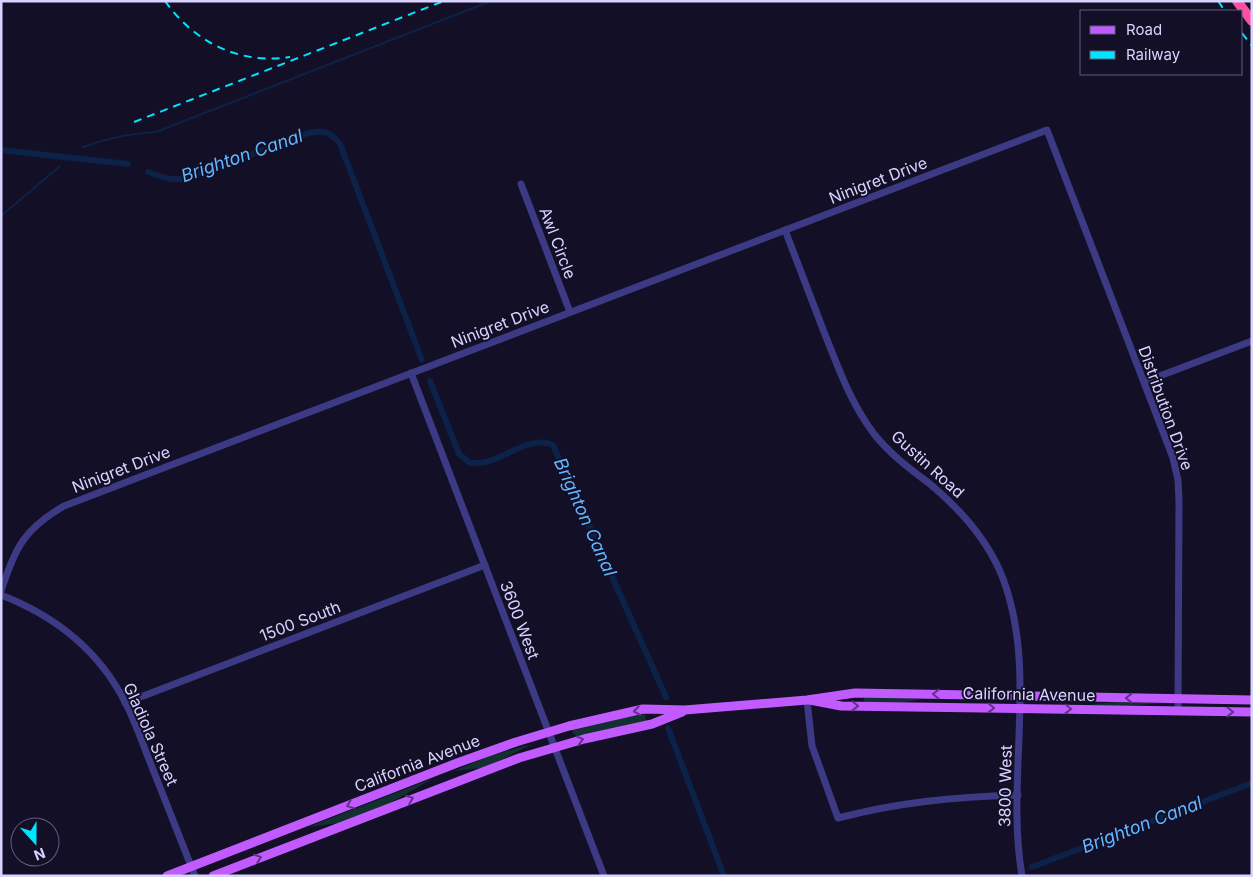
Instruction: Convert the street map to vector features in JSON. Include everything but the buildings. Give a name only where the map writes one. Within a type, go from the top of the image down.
[{"type":"highway","points":[[1237,1],[1252,21]]},
{"type":"main road","name":"California Avenue","points":[[167,876],[443,769],[548,732],[607,716],[644,709],[685,710],[807,700],[855,693],[1252,700]]},
{"type":"main road","name":"California Avenue","points":[[807,700],[841,706],[1252,712]]},
{"type":"main road","name":"California Avenue","points":[[213,876],[449,784],[554,748],[652,724],[685,710]]},
{"type":"main road","points":[[443,769],[449,784]]},
{"type":"main road","points":[[298,825],[304,841]]},
{"type":"street","name":"Ninigret Drive","points":[[1,590],[16,550],[21,542],[34,526],[64,506],[1047,130]]},
{"type":"street","name":"Distribution Drive","points":[[1047,130],[1144,382],[1172,458],[1178,480],[1178,711]]},
{"type":"street","name":"Awl Circle","points":[[520,184],[570,312]]},
{"type":"street","name":"Gustin Road","points":[[785,230],[844,382],[858,412],[894,456],[930,484],[963,515],[981,538],[996,564],[1005,584],[1015,619],[1019,695]]},
{"type":"street","points":[[1144,382],[1252,341]]},
{"type":"street","name":"3600 West","points":[[411,373],[604,876]]},
{"type":"street","name":"1500 South","points":[[125,703],[484,565]]},
{"type":"street","name":"Gladiola Street","points":[[1,594],[44,615],[71,634],[104,669],[125,703],[195,876]]},
{"type":"street","name":"3800 West","points":[[1019,695],[1018,841],[1022,876]]},
{"type":"street","points":[[807,700],[812,746],[838,818],[926,800],[971,796],[1018,795]]},
{"type":"green space","points":[[864,697],[923,699],[905,702],[864,702]]},
{"type":"green space","points":[[1114,702],[1163,703],[1125,706],[1089,705]]},
{"type":"green space","points":[[645,714],[646,721],[580,737],[573,734],[572,730],[603,721]]},
{"type":"green space","points":[[532,744],[481,768],[454,771],[489,756]]},
{"type":"green space","points":[[434,778],[390,803],[338,823],[308,827]]},
{"type":"waterway","points":[[83,147],[119,137],[156,132],[491,1]]},
{"type":"waterway","name":"Brighton Canal","points":[[148,172],[169,179],[185,179],[308,133],[326,132],[333,136],[340,144],[422,360]]},
{"type":"waterway","name":"Brighton Canal","points":[[1,150],[128,164]]},
{"type":"waterway","points":[[1,216],[60,166]]},
{"type":"waterway","name":"Brighton Canal","points":[[430,381],[459,454],[470,463],[486,462],[536,443],[553,445],[666,697]]},
{"type":"waterway","name":"Brighton Canal","points":[[668,728],[724,876]]},
{"type":"waterway","name":"Brighton Canal","points":[[1032,867],[1252,783]]},
{"type":"railway","points":[[165,1],[190,28],[204,39],[220,47],[236,54],[253,57],[271,59],[290,57]]},
{"type":"railway","points":[[134,122],[444,1]]},
{"type":"railway","points":[[1218,1],[1224,10]]},
{"type":"railway","points":[[1243,34],[1252,46]]}]
